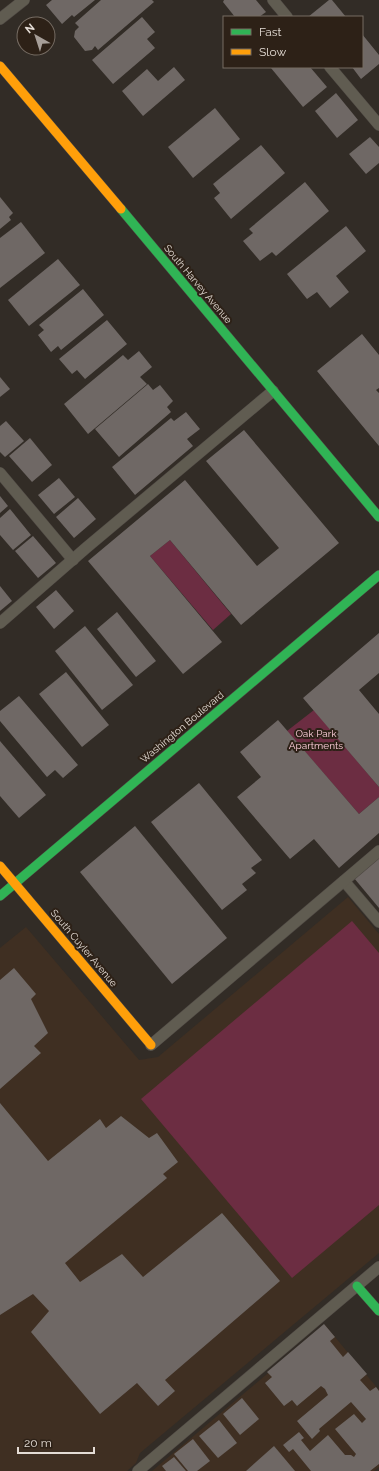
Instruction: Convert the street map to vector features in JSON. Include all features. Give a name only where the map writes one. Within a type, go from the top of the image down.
[{"type":"street","name":"South Harvey Avenue","points":[[0,66],[379,516]]},
{"type":"street","name":"Washington Boulevard","points":[[0,896],[379,575]]},
{"type":"street","name":"South Cuyler Avenue","points":[[0,866],[151,1045]]},
{"type":"street","points":[[358,1286],[379,1312]]},
{"type":"lane","points":[[0,19],[24,0]]},
{"type":"lane","points":[[273,0],[286,16]]},
{"type":"lane","points":[[331,68],[379,125]]},
{"type":"lane","points":[[0,623],[273,390]]},
{"type":"lane","points":[[0,473],[73,560]]},
{"type":"lane","points":[[151,1045],[379,851]]},
{"type":"lane","points":[[344,881],[379,922]]},
{"type":"lane","points":[[138,1471],[379,1267]]},
{"type":"shaded area","points":[[348,897],[379,934],[379,1253],[140,1453],[136,1463],[127,1471],[0,1471],[0,948],[26,927],[139,1060],[158,1057]]},
{"type":"shaded area","points":[[325,1325],[379,1390],[379,1467],[374,1471],[152,1471]]},
{"type":"green space","points":[[170,540],[231,614],[213,630],[150,556]]},
{"type":"green space","name":"Oak Park Apartments","points":[[314,710],[379,787],[379,797],[359,814],[287,731]]},
{"type":"green space","points":[[352,921],[379,953],[379,1205],[292,1278],[141,1099]]},
{"type":"building","points":[[52,0],[95,0],[74,17],[72,15],[62,24],[46,5]]},
{"type":"building","points":[[101,0],[152,0],[154,2],[98,50],[95,46],[92,50],[85,51],[74,37],[75,31],[79,27],[75,23]]},
{"type":"building","points":[[224,0],[256,0],[266,12],[260,16],[234,16],[223,2]]},
{"type":"building","points":[[329,0],[332,0],[345,16],[309,16]]},
{"type":"building","points":[[142,17],[155,32],[147,39],[155,48],[113,84],[92,60]]},
{"type":"building","points":[[363,35],[379,55],[379,64],[361,79],[353,68],[363,68]]},
{"type":"building","points":[[174,67],[185,80],[143,116],[122,91],[147,69],[158,81]]},
{"type":"building","points":[[271,68],[311,68],[327,87],[303,107]]},
{"type":"building","points":[[336,93],[358,120],[337,138],[315,111]]},
{"type":"building","points":[[215,108],[240,139],[193,178],[168,147]]},
{"type":"building","points":[[370,137],[379,147],[379,163],[366,174],[349,154]]},
{"type":"building","points":[[261,145],[285,173],[231,219],[214,198],[220,193],[213,184]]},
{"type":"building","points":[[305,182],[329,211],[276,256],[272,252],[260,261],[243,241],[253,233],[249,229]]},
{"type":"building","points":[[0,197],[13,213],[9,217],[11,220],[0,229]]},
{"type":"building","points":[[21,222],[45,253],[0,288],[0,238]]},
{"type":"building","points":[[346,226],[366,251],[336,276],[349,292],[330,308],[317,292],[307,299],[287,274]]},
{"type":"building","points":[[58,259],[80,285],[29,326],[8,300]]},
{"type":"building","points":[[83,289],[104,315],[61,350],[58,346],[51,352],[38,335],[44,330],[39,325]]},
{"type":"building","points":[[107,320],[127,344],[85,379],[77,370],[72,374],[59,359]]},
{"type":"building","points":[[362,334],[379,355],[379,388],[376,390],[379,393],[379,446],[317,371]]},
{"type":"building","points":[[139,351],[152,367],[140,377],[147,384],[88,434],[64,404],[123,355],[128,360]]},
{"type":"building","points":[[0,377],[10,389],[0,397]]},
{"type":"building","points":[[148,384],[153,390],[160,385],[173,401],[167,407],[171,412],[119,457],[95,429]]},
{"type":"building","points":[[186,412],[200,429],[187,439],[193,446],[135,495],[112,467],[171,418],[174,421]]},
{"type":"building","points":[[6,421],[24,441],[5,457],[0,452],[0,426]]},
{"type":"building","points":[[244,430],[339,543],[241,625],[170,540],[150,556],[222,642],[183,674],[88,561],[185,480],[257,566],[279,548],[206,461]]},
{"type":"building","points":[[30,438],[52,465],[32,482],[9,456]]},
{"type":"building","points":[[59,478],[75,497],[54,514],[38,495]]},
{"type":"building","points":[[0,496],[8,506],[0,513]]},
{"type":"building","points":[[78,498],[96,519],[74,538],[56,517]]},
{"type":"building","points":[[10,509],[31,535],[13,550],[0,535],[0,518]]},
{"type":"building","points":[[33,536],[56,563],[38,578],[15,551]]},
{"type":"building","points":[[0,586],[12,601],[0,611]]},
{"type":"building","points":[[56,590],[74,611],[54,629],[36,607]]},
{"type":"building","points":[[117,612],[156,661],[136,677],[97,629]]},
{"type":"building","points":[[85,626],[133,685],[102,710],[55,651]]},
{"type":"building","points":[[379,633],[379,673],[359,690],[379,714],[379,787],[303,698]]},
{"type":"building","points":[[66,672],[109,725],[82,747],[39,694]]},
{"type":"building","points":[[19,696],[78,765],[63,778],[55,770],[47,777],[0,721],[0,711]]},
{"type":"building","points":[[278,720],[359,814],[379,797],[379,833],[339,868],[314,839],[290,859],[237,797],[261,777],[240,752]]},
{"type":"building","points":[[0,741],[46,795],[19,818],[0,796]]},
{"type":"building","points":[[199,783],[262,860],[251,868],[256,873],[242,884],[247,890],[222,910],[151,822]]},
{"type":"building","points":[[135,826],[227,938],[172,984],[80,872]]},
{"type":"building","points":[[379,857],[379,908],[354,878]]},
{"type":"building","points":[[14,968],[36,994],[31,999],[48,1033],[34,1046],[41,1053],[0,1089],[0,980]]},
{"type":"building","points":[[0,1103],[48,1161],[100,1119],[106,1128],[121,1116],[149,1138],[157,1133],[178,1162],[163,1174],[167,1178],[65,1263],[80,1282],[122,1254],[143,1277],[222,1213],[280,1281],[165,1380],[175,1391],[158,1406],[137,1383],[100,1414],[31,1332],[49,1311],[33,1294],[0,1315]]},
{"type":"building","points":[[324,1324],[335,1337],[330,1341],[343,1357],[348,1352],[367,1374],[360,1380],[370,1391],[376,1387],[379,1391],[379,1464],[370,1471],[311,1471],[293,1449],[289,1452],[283,1445],[299,1432],[304,1438],[301,1440],[310,1451],[328,1435],[345,1455],[351,1455],[354,1457],[356,1454],[335,1429],[354,1414],[362,1423],[366,1419],[351,1402],[319,1429],[320,1431],[312,1439],[297,1421],[328,1395],[325,1389],[321,1386],[297,1406],[292,1400],[284,1406],[265,1383],[272,1377],[267,1372]]},
{"type":"building","points":[[242,1398],[259,1419],[240,1435],[223,1414]]},
{"type":"building","points":[[219,1420],[237,1443],[218,1458],[199,1436]]},
{"type":"building","points":[[193,1439],[210,1461],[197,1471],[188,1471],[174,1454]]},
{"type":"building","points":[[274,1446],[295,1471],[246,1471]]},
{"type":"building","points":[[174,1457],[186,1471],[166,1471],[162,1466]]},
{"type":"traffic: fast","points":[[121,209],[379,517]]},
{"type":"traffic: fast","points":[[0,896],[379,575]]},
{"type":"traffic: fast","points":[[357,1286],[379,1311]]},
{"type":"traffic: slow","points":[[0,66],[121,209]]},
{"type":"traffic: slow","points":[[0,866],[151,1045]]}]
